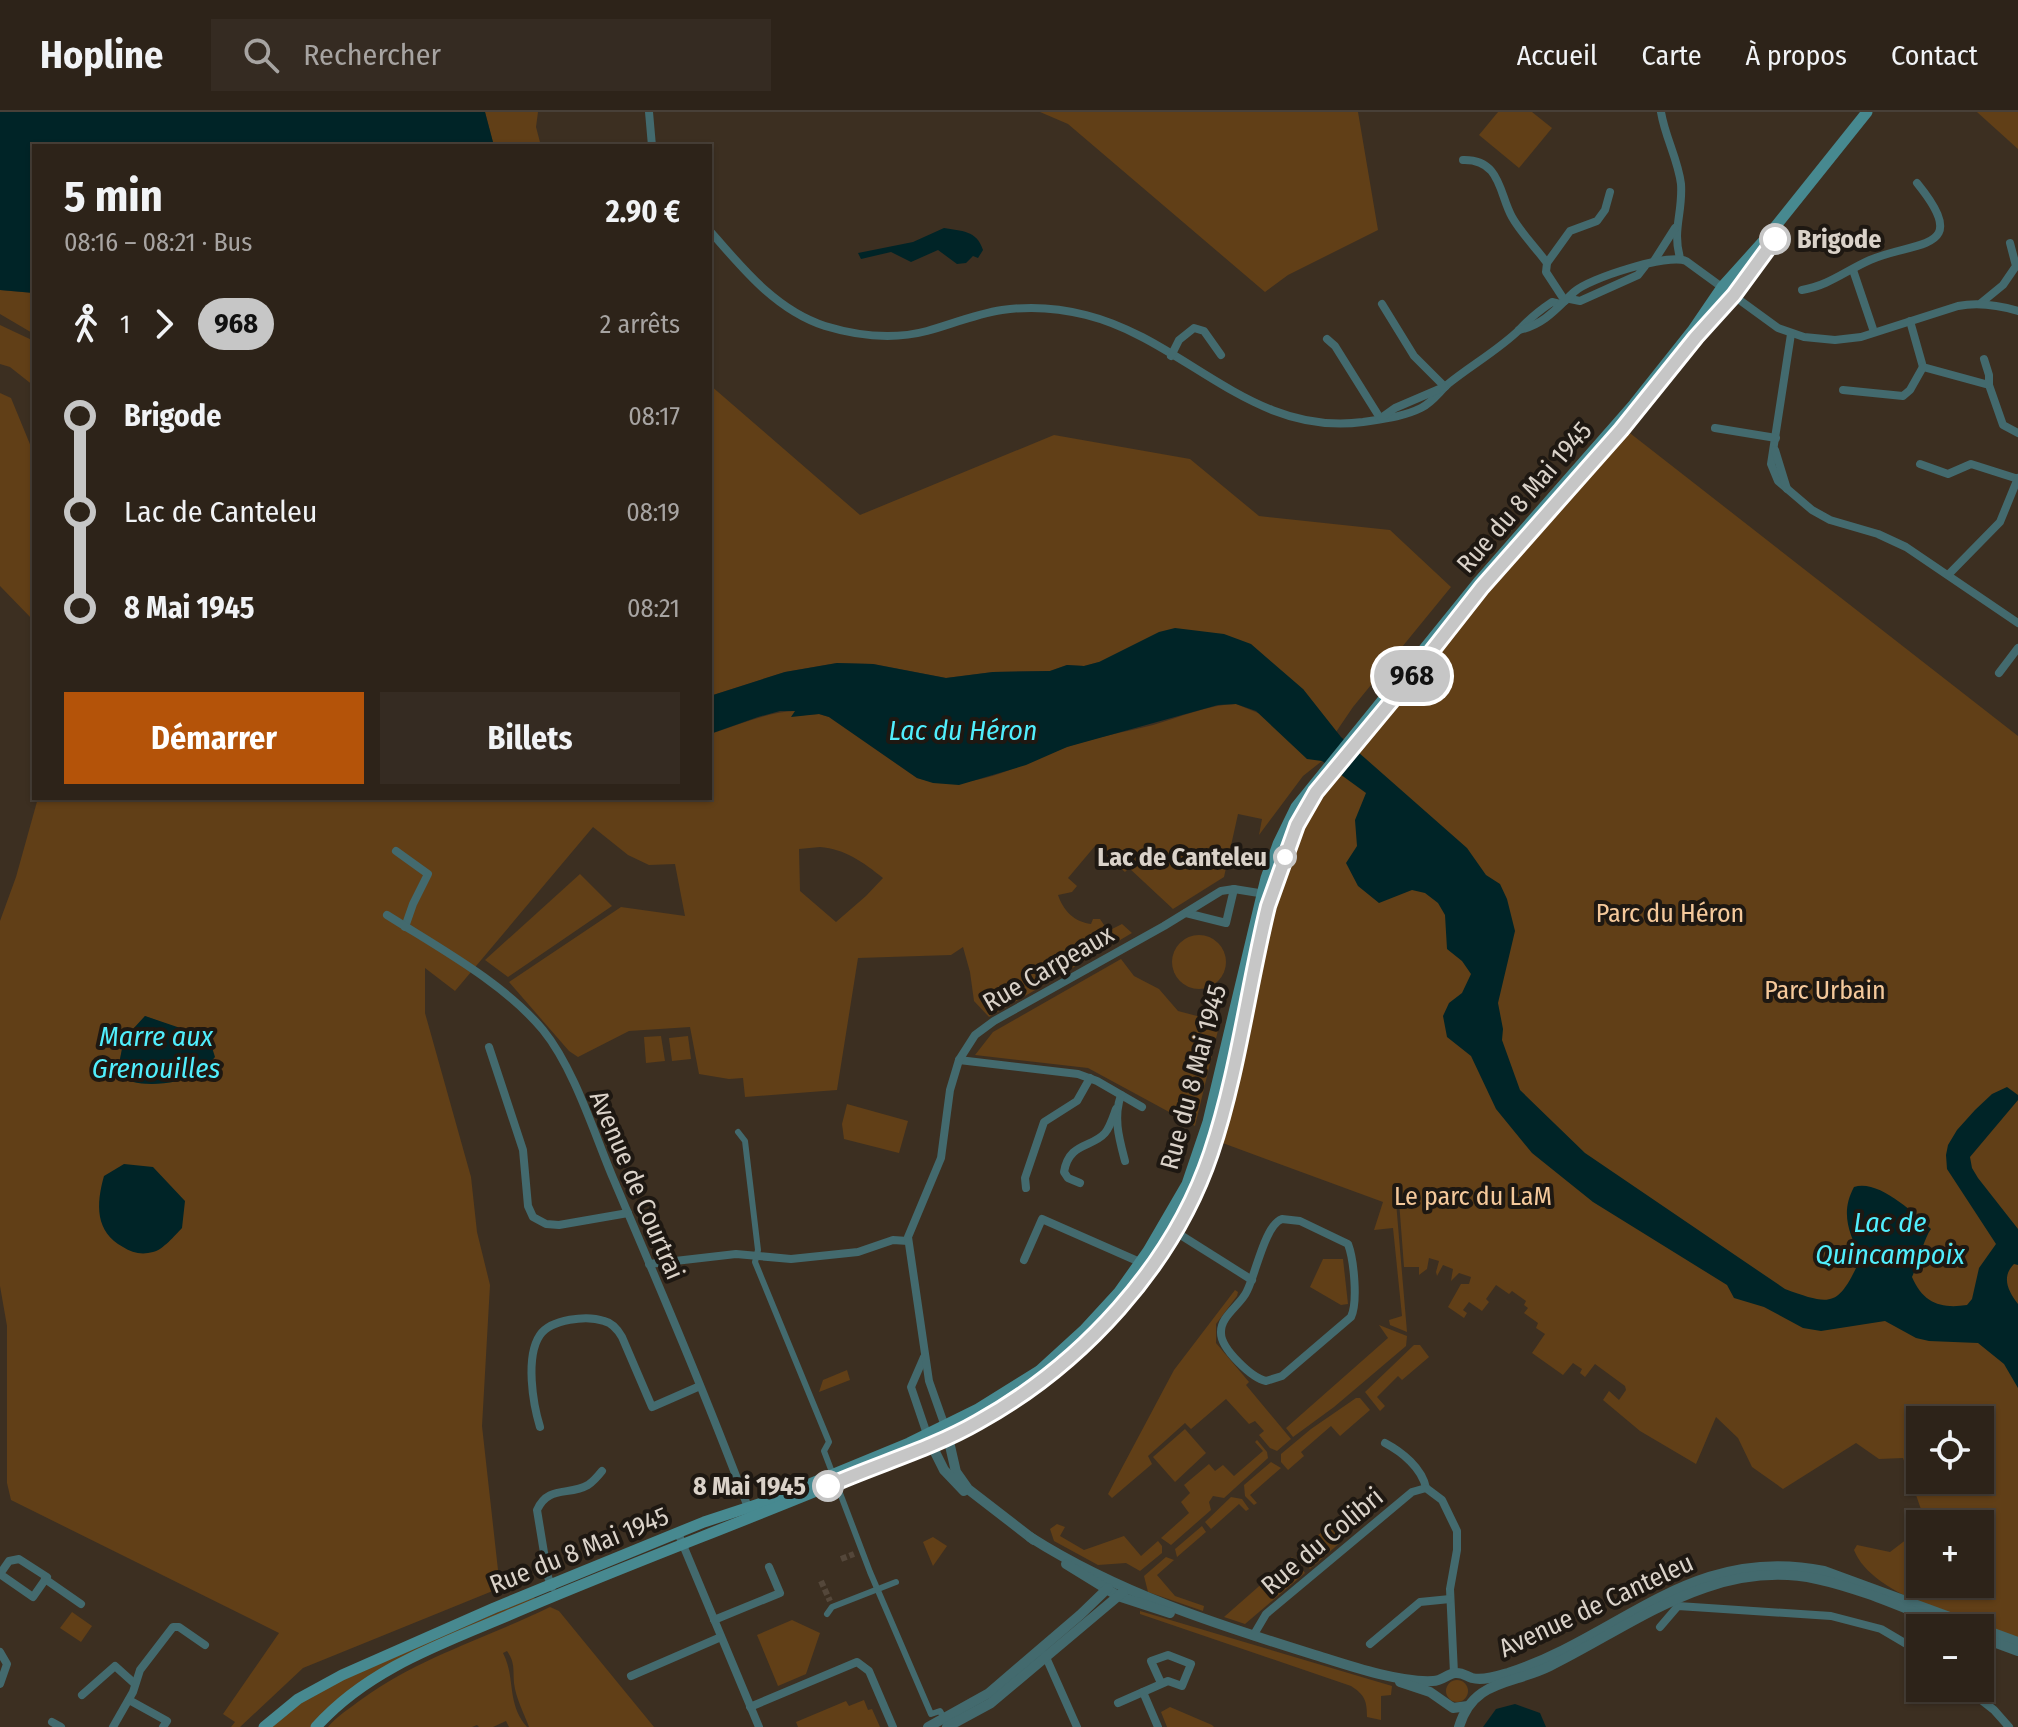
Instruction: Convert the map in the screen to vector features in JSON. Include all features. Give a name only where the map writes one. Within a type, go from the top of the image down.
[{"type":"main road","name":"Rue du 8 Mai 1945","points":[[1356,739],[1479,581],[1634,404],[1692,331],[1722,287],[1761,244],[1867,112]]},
{"type":"main road","name":"Rue du 8 Mai 1945","points":[[264,1727],[286,1707],[321,1686],[494,1608],[554,1591],[683,1545],[750,1513],[1003,1408],[1054,1371],[1097,1332],[1169,1228],[1191,1175],[1208,1122],[1267,894],[1273,857],[1288,821],[1302,798],[1326,775],[1482,587],[1621,430],[1734,295],[1875,112]]},
{"type":"main road","name":"Rue du 8 Mai 1945","points":[[316,1727],[346,1698],[386,1670],[678,1533],[750,1513]]},
{"type":"street","points":[[649,112],[652,144]]},
{"type":"street","points":[[1649,264],[1675,228],[1681,204],[1680,179],[1661,112]]},
{"type":"street","points":[[1463,160],[1477,161],[1498,179],[1512,217],[1547,263]]},
{"type":"street","points":[[1802,290],[1825,284],[1880,256],[1925,245],[1934,237],[1939,225],[1938,212],[1917,183]]},
{"type":"street","points":[[1565,301],[1544,268],[1570,231],[1597,221],[1605,210],[1610,192]]},
{"type":"street","points":[[1675,228],[1680,258]]},
{"type":"street","points":[[712,233],[756,282],[779,302],[807,318],[834,328],[872,336],[902,336],[1002,310],[1055,310],[1108,322],[1256,404],[1294,419],[1330,424],[1395,417],[1419,409],[1552,302],[1565,301],[1574,291],[1635,265],[1680,258],[1791,334],[1835,340],[1874,332],[1958,306],[1980,303],[2018,311]]},
{"type":"street","points":[[1980,303],[1999,290],[2017,268],[2010,243]]},
{"type":"street","points":[[1853,270],[1874,332]]},
{"type":"street","points":[[1382,304],[1414,356],[1445,387]]},
{"type":"street","points":[[1843,390],[1903,396],[1910,390],[1923,367],[1910,321]]},
{"type":"street","points":[[1171,356],[1179,340],[1194,328],[1204,331],[1221,355]]},
{"type":"street","points":[[1791,334],[1775,450],[1787,489],[1824,517],[1887,537],[1949,574],[2018,623]]},
{"type":"street","points":[[1327,339],[1335,346],[1380,418]]},
{"type":"street","points":[[1984,359],[2003,425],[2018,433]]},
{"type":"street","points":[[1923,367],[1989,385]]},
{"type":"street","points":[[1715,428],[1776,438]]},
{"type":"street","points":[[1920,464],[1948,474],[1971,464],[2018,478],[2000,522],[1949,574]]},
{"type":"street","points":[[1999,673],[2018,648]]},
{"type":"street","points":[[396,851],[428,874],[405,927]]},
{"type":"street","points":[[1186,913],[1226,923],[1234,889],[1267,894]]},
{"type":"street","name":"Rue Carpeaux","points":[[908,1241],[941,1158],[950,1090],[959,1060],[975,1035],[994,1021],[1221,891],[1234,889]]},
{"type":"street","name":"Avenue de Courtrai","points":[[387,915],[509,996],[544,1031],[568,1070],[750,1513]]},
{"type":"street","points":[[489,1047],[523,1150],[528,1206],[533,1217],[546,1224],[559,1225],[628,1213]]},
{"type":"street","points":[[959,1060],[1078,1074],[1142,1107]]},
{"type":"street","points":[[1026,1188],[1025,1178],[1044,1122],[1077,1101],[1090,1078]]},
{"type":"street","points":[[1080,1183],[1066,1177],[1065,1165],[1082,1145],[1103,1135],[1121,1095]]},
{"type":"street","points":[[1116,1109],[1125,1161]]},
{"type":"street","points":[[738,1132],[745,1141],[758,1250],[755,1262],[829,1442],[824,1451],[877,1589],[931,1714],[940,1711],[947,1725]]},
{"type":"street","points":[[1024,1260],[1042,1219],[1145,1265]]},
{"type":"street","points":[[1293,1219],[1348,1244],[1352,1255],[1355,1307],[1351,1317],[1282,1376],[1272,1381],[1260,1380],[1250,1374],[1227,1348],[1221,1333],[1223,1323],[1244,1298],[1252,1280],[1274,1222],[1293,1219]]},
{"type":"street","points":[[1169,1228],[1252,1280]]},
{"type":"street","points":[[649,1264],[736,1254],[791,1259],[858,1252],[893,1240],[908,1241],[929,1381],[958,1476],[982,1502]]},
{"type":"street","points":[[540,1427],[531,1394],[535,1344],[547,1328],[561,1323],[594,1319],[615,1327],[652,1407],[700,1386]]},
{"type":"street","points":[[925,1352],[921,1369],[911,1387],[929,1440],[948,1477],[1077,1573],[1122,1593],[1426,1690],[1458,1709],[1472,1701]]},
{"type":"street","points":[[1385,1443],[1400,1450],[1424,1478],[1426,1488],[1440,1496],[1456,1526],[1458,1542],[1450,1599],[1450,1675],[1440,1688],[1456,1727]]},
{"type":"street","points":[[554,1591],[537,1510],[540,1502],[552,1493],[584,1487],[602,1471]]},
{"type":"street","name":"Rue du Colibri","points":[[1253,1636],[1266,1614],[1412,1492],[1426,1488]]},
{"type":"street","points":[[678,1533],[755,1726]]},
{"type":"street","points":[[854,1554],[862,1551]]},
{"type":"street","points":[[0,1555],[9,1561],[22,1560],[47,1577],[33,1597],[0,1574],[9,1561]]},
{"type":"street","name":"Avenue de Canteleu","points":[[1468,1676],[1481,1679],[1527,1666],[1690,1582],[1750,1567],[1794,1566],[1824,1571],[2018,1642]]},
{"type":"street","points":[[714,1620],[780,1593],[769,1567]]},
{"type":"street","name":"Avenue de Canteleu","points":[[1472,1701],[1485,1689],[1552,1665],[1688,1592],[1740,1578],[1779,1575],[1818,1579],[1916,1614]]},
{"type":"street","points":[[45,1579],[81,1604]]},
{"type":"street","points":[[827,1614],[831,1604],[896,1582]]},
{"type":"street","points":[[928,1727],[947,1725],[991,1703],[1108,1587]]},
{"type":"street","points":[[1044,1652],[1122,1593]]},
{"type":"street","points":[[1370,1644],[1420,1602],[1450,1599]]},
{"type":"street","points":[[1660,1627],[1678,1606],[1831,1616],[1881,1629],[1906,1644]]},
{"type":"street","points":[[113,1727],[129,1700],[140,1670],[173,1627],[179,1627],[205,1645]]},
{"type":"street","points":[[631,1676],[721,1637]]},
{"type":"street","points":[[1994,1642],[2018,1651]]},
{"type":"street","points":[[0,1652],[7,1664],[0,1684]]},
{"type":"street","points":[[1044,1652],[1077,1727]]},
{"type":"street","points":[[1118,1703],[1168,1681],[1182,1686],[1191,1664],[1168,1655],[1151,1661],[1161,1683]]},
{"type":"street","points":[[750,1707],[857,1662],[869,1671],[893,1727]]},
{"type":"street","points":[[1349,1665],[1430,1681],[1450,1675],[1468,1676],[1475,1685],[1472,1701],[1456,1727]]},
{"type":"street","points":[[82,1695],[115,1666],[135,1684]]},
{"type":"street","points":[[1143,1692],[1158,1727]]},
{"type":"street","points":[[129,1700],[167,1721],[163,1727]]},
{"type":"street","points":[[1984,1702],[2009,1727]]},
{"type":"street","points":[[52,1722],[61,1727]]},
{"type":"green space","points":[[485,112],[538,112],[536,127],[540,144],[493,144]]},
{"type":"green space","points":[[1040,112],[1358,112],[1378,230],[1288,275],[1265,292],[1068,124]]},
{"type":"green space","points":[[1498,112],[1532,112],[1552,128],[1519,168],[1479,135]]},
{"type":"green space","points":[[1977,112],[2018,112],[2018,149]]},
{"type":"green space","points":[[0,290],[32,293],[32,333],[0,314]]},
{"type":"green space","points":[[0,325],[32,340],[32,384],[10,367],[0,364]]},
{"type":"green space","points":[[712,387],[860,515],[1054,435],[1190,459],[1259,516],[1390,530],[1451,587],[1336,732],[1303,689],[1099,662],[1084,666],[1067,665],[1050,671],[993,672],[946,678],[873,664],[837,663],[785,672],[712,695]]},
{"type":"green space","points":[[0,393],[11,398],[32,449],[32,619],[0,586]]},
{"type":"green space","name":"Parc du Héron","points":[[1626,430],[2018,736],[2018,1638],[1994,1630],[1994,1614],[1948,1614],[1911,1598],[1994,1598],[1994,1510],[1921,1510],[1916,1494],[1994,1494],[1994,1406],[1906,1406],[1906,1467],[1903,1458],[1879,1459],[1856,1443],[1783,1489],[1752,1467],[1738,1438],[1716,1417],[1696,1464],[1640,1431],[1603,1400],[1609,1391],[1619,1400],[1626,1390],[1625,1386],[1595,1364],[1585,1377],[1580,1373],[1582,1369],[1573,1363],[1563,1375],[1532,1353],[1545,1334],[1536,1328],[1538,1323],[1524,1313],[1528,1308],[1524,1305],[1526,1301],[1512,1291],[1509,1294],[1496,1285],[1482,1311],[1469,1302],[1463,1310],[1467,1313],[1464,1318],[1448,1307],[1461,1284],[1469,1284],[1471,1277],[1459,1273],[1451,1281],[1453,1269],[1443,1265],[1437,1276],[1439,1261],[1429,1258],[1427,1269],[1419,1275],[1419,1267],[1404,1267],[1399,1201],[1396,1202],[1407,1332],[1390,1325],[1389,1320],[1402,1316],[1393,1228],[1374,1230],[1383,1202],[1220,1142],[1276,898],[1300,828],[1320,795]]},
{"type":"green space","points":[[1236,704],[1263,715],[1322,761],[1303,776],[1259,835],[1262,819],[1238,814],[1224,877],[1173,909],[1129,868],[1125,872],[1095,846],[1068,878],[1077,886],[1072,892],[1058,895],[1060,900],[1079,921],[1091,924],[1093,919],[1100,919],[1108,931],[1122,924],[1132,933],[989,1017],[974,1001],[963,947],[951,955],[858,958],[837,1090],[745,1097],[743,1078],[699,1074],[690,1027],[629,1031],[578,1057],[569,1051],[509,982],[621,907],[685,916],[675,864],[649,865],[628,855],[593,827],[455,991],[425,968],[425,1013],[471,1177],[477,1232],[490,1285],[482,1426],[500,1588],[303,1668],[240,1727],[231,1727],[235,1722],[223,1714],[279,1633],[11,1500],[7,1483],[7,1326],[0,1286],[0,921],[37,800],[712,800],[712,733],[763,716],[796,711],[792,716],[819,714],[829,717],[917,778],[958,783],[1014,769],[1080,743],[1204,709]],"holes":[[[820,847],[838,850],[883,878],[836,922],[800,891],[799,849]],[[145,1016],[180,1029],[205,1069],[186,1078],[161,1083],[136,1082],[117,1074],[124,1039]]]},
{"type":"green space","points":[[580,874],[612,906],[508,977],[485,960]]},
{"type":"green space","points":[[1199,935],[1218,943],[1226,962],[1218,981],[1199,989],[1180,981],[1172,962],[1180,943]]},
{"type":"green space","points":[[1121,959],[1134,976],[1159,989],[1178,1011],[1220,1022],[1195,1126],[1088,1068],[975,1055],[993,1032]]},
{"type":"green space","points":[[661,1036],[665,1061],[646,1063],[644,1037]]},
{"type":"green space","points":[[688,1036],[691,1059],[672,1061],[669,1038]]},
{"type":"green space","points":[[847,1104],[908,1121],[899,1153],[844,1139],[842,1124]]},
{"type":"green space","points":[[1323,1259],[1343,1259],[1348,1304],[1341,1305],[1310,1287]]},
{"type":"green space","points":[[1235,1290],[1237,1296],[1216,1324],[1216,1343],[1291,1439],[1277,1451],[1270,1448],[1259,1435],[1264,1431],[1255,1421],[1249,1424],[1226,1399],[1191,1429],[1185,1423],[1148,1456],[1152,1464],[1112,1498],[1108,1494],[1174,1370]]},
{"type":"green space","points":[[1379,1325],[1407,1336],[1406,1346],[1293,1437],[1286,1428],[1388,1338]]},
{"type":"green space","points":[[1414,1345],[1420,1345],[1429,1357],[1402,1380],[1398,1376],[1377,1397],[1385,1406],[1380,1411],[1365,1392]]},
{"type":"green space","points":[[847,1370],[850,1380],[819,1392],[823,1380]]},
{"type":"green space","points":[[1360,1398],[1370,1410],[1340,1436],[1331,1426],[1301,1452],[1304,1456],[1288,1470],[1281,1462],[1281,1454]]},
{"type":"green space","points":[[1185,1429],[1206,1453],[1175,1482],[1153,1457]]},
{"type":"green space","points":[[1257,1440],[1268,1458],[1224,1498],[1213,1496],[1209,1502],[1211,1510],[1171,1545],[1161,1538],[1189,1513],[1181,1502],[1190,1493],[1184,1485],[1209,1464],[1215,1471],[1223,1465],[1234,1476],[1263,1451],[1255,1442]]},
{"type":"green space","points":[[1271,1462],[1281,1468],[1250,1495],[1257,1503],[1254,1505],[1245,1496],[1244,1485]]},
{"type":"green space","points":[[1231,1497],[1242,1499],[1249,1509],[1246,1511],[1239,1504],[1211,1529],[1205,1522]]},
{"type":"green space","points":[[1057,1524],[1065,1527],[1060,1536],[1084,1550],[1124,1536],[1141,1556],[1158,1541],[1162,1553],[1140,1571],[1126,1563],[1098,1565],[1054,1541],[1050,1529]]},
{"type":"green space","points":[[1202,1526],[1206,1532],[1177,1557],[1175,1549]]},
{"type":"green space","points":[[1329,1526],[1342,1541],[1310,1569],[1296,1554]]},
{"type":"green space","points":[[933,1537],[947,1546],[933,1566],[923,1542]]},
{"type":"green space","name":"Parc du Héron","points":[[1906,1540],[1906,1596],[1864,1567],[1854,1550],[1857,1545],[1890,1552]]},
{"type":"green space","points":[[1166,1557],[1174,1560],[1157,1575],[1175,1596],[1204,1606],[1203,1611],[1148,1592],[1144,1576]]},
{"type":"green space","points":[[1292,1557],[1305,1573],[1245,1624],[1224,1617]]},
{"type":"green space","points":[[534,1597],[411,1653],[313,1727],[270,1727],[315,1691]]},
{"type":"green space","points":[[550,1607],[559,1611],[654,1727],[529,1727],[516,1695],[512,1662],[507,1651],[503,1653],[516,1709],[527,1727],[509,1727],[506,1721],[493,1727],[328,1727],[362,1699],[407,1671]]},
{"type":"green space","points":[[1140,1611],[1392,1686],[1391,1695],[1381,1696],[1381,1720],[1367,1717],[1364,1699],[1351,1686],[1140,1614]]},
{"type":"green space","points":[[72,1612],[92,1626],[81,1642],[60,1628]]},
{"type":"green space","points":[[792,1620],[820,1633],[806,1674],[778,1686],[757,1635]]},
{"type":"green space","points":[[1457,1680],[1465,1683],[1468,1691],[1465,1699],[1457,1702],[1449,1699],[1446,1691],[1449,1683]]},
{"type":"green space","points":[[864,1700],[880,1727],[798,1727],[796,1722],[846,1701],[849,1706]]},
{"type":"green space","points":[[1170,1707],[1214,1727],[1167,1727],[1161,1712]]},
{"type":"water","points":[[0,112],[485,112],[493,144],[32,144],[32,293],[0,290]]},
{"type":"water","points":[[944,228],[973,235],[983,250],[978,258],[973,256],[966,263],[957,264],[938,250],[911,262],[891,252],[861,259],[858,253],[913,242]]},
{"type":"water","points":[[1175,628],[1224,634],[1251,644],[1303,689],[1341,737],[1467,848],[1486,875],[1500,884],[1515,931],[1498,1003],[1502,1040],[1520,1090],[1585,1153],[1785,1289],[1825,1300],[1840,1294],[1861,1258],[1847,1214],[1854,1187],[1863,1186],[1884,1192],[1931,1229],[1912,1277],[1922,1293],[1941,1305],[1967,1305],[1972,1299],[1979,1268],[1996,1244],[1947,1169],[1948,1145],[1957,1130],[1992,1094],[2007,1087],[2018,1095],[2018,1100],[1970,1157],[1978,1178],[2018,1229],[2018,1265],[2014,1264],[2010,1269],[2007,1279],[2018,1304],[2018,1388],[2004,1364],[1978,1343],[1916,1338],[1885,1321],[1821,1331],[1803,1328],[1764,1307],[1734,1298],[1727,1285],[1593,1202],[1532,1153],[1496,1109],[1471,1056],[1447,1037],[1443,1016],[1449,1003],[1462,993],[1471,974],[1462,961],[1447,949],[1445,915],[1438,903],[1425,893],[1412,890],[1379,903],[1358,886],[1346,863],[1357,846],[1355,820],[1366,793],[1322,761],[1307,759],[1256,711],[1236,704],[1218,705],[1067,747],[1026,765],[959,785],[917,778],[829,717],[819,714],[791,717],[795,711],[780,711],[712,733],[712,695],[785,672],[837,663],[873,664],[946,678],[993,672],[1050,671],[1067,665],[1084,666],[1099,662],[1159,632]]},
{"type":"water","name":"Marre aux Grenouilles","points":[[145,1016],[210,1041],[215,1057],[200,1073],[178,1081],[145,1084],[125,1079],[117,1074],[124,1039]]},
{"type":"water","points":[[124,1164],[153,1167],[185,1201],[182,1228],[157,1251],[130,1251],[114,1241],[103,1225],[99,1207],[104,1176]]},
{"type":"water","points":[[1515,1704],[1540,1713],[1546,1727],[1483,1727],[1496,1709]]},
{"type":"tunnel","points":[[841,1559],[854,1554]]},
{"type":"tunnel","points":[[821,1581],[830,1601]]},
{"type":"bus line","name":"968","points":[[828,1486],[956,1434],[1003,1408],[1038,1384],[1082,1346],[1141,1281],[1183,1215],[1210,1157],[1268,906],[1306,807],[1482,587],[1630,420],[1734,295],[1775,239]]},
{"type":"place","name":"Brigode","points":[[1775,239]]},
{"type":"place","name":"Lac de Canteleu","points":[[1285,857]]},
{"type":"place","name":"8 Mai 1945","points":[[828,1486]]},
{"type":"water label","name":"Lac du Héron","points":[[963,730]]},
{"type":"water label","name":"Lac de Quincampoix","points":[[1890,1238]]},
{"type":"park label","name":"Parc Urbain","points":[[1825,990]]},
{"type":"park label","name":"Le parc du LaM","points":[[1473,1196]]}]
